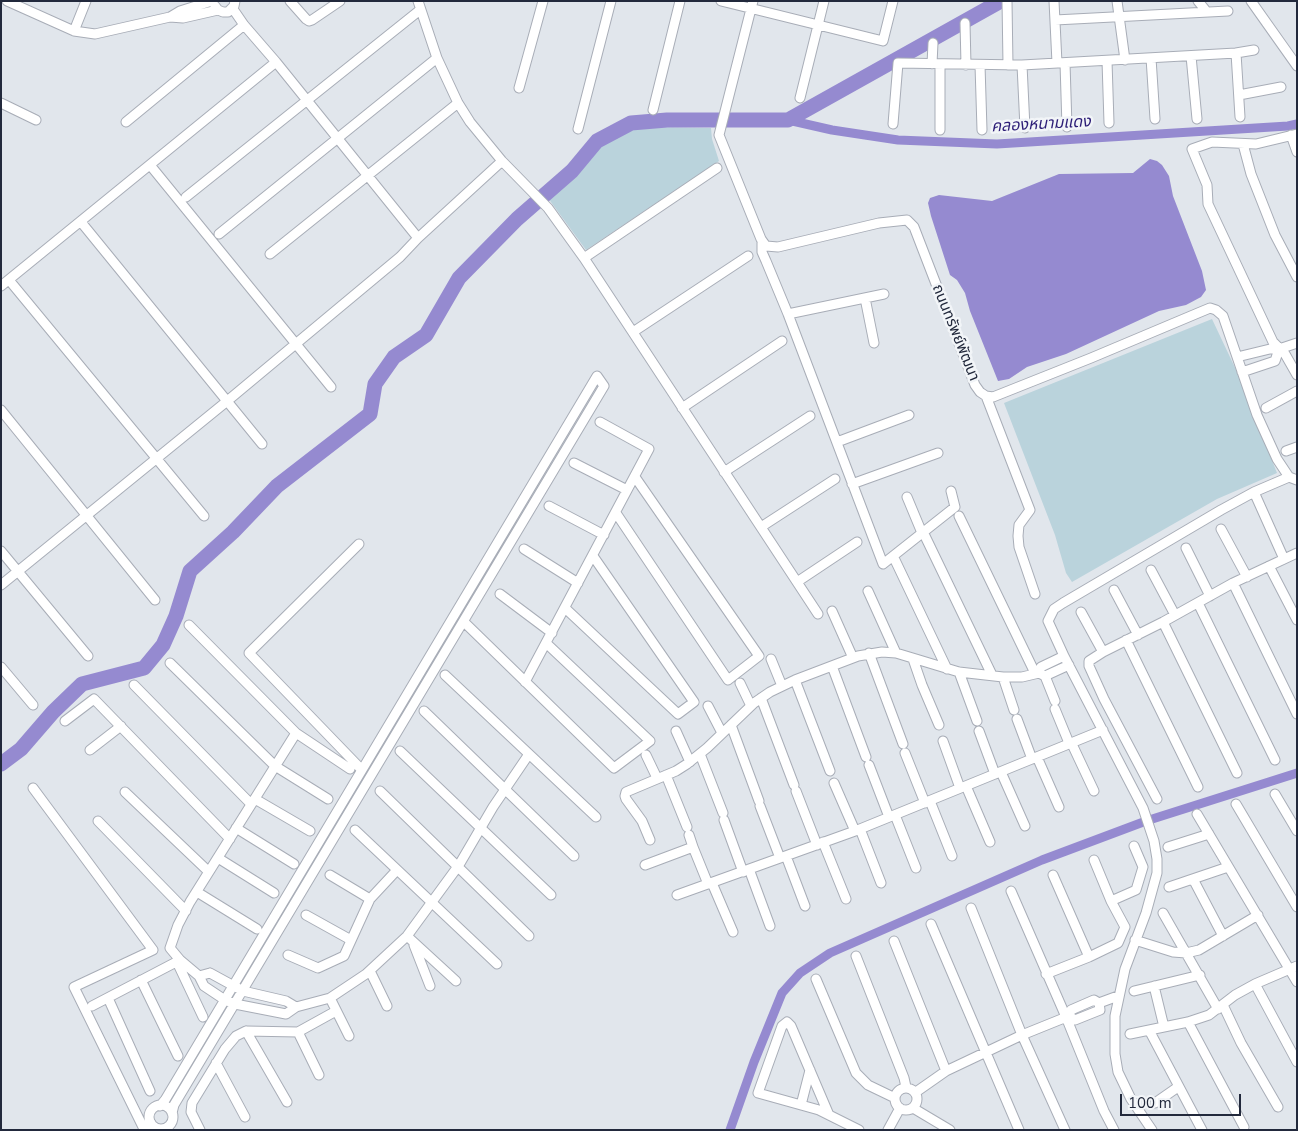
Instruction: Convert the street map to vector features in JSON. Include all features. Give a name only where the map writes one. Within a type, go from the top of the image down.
[{"type":"street","points":[[7,1],[74,31],[95,34],[170,16],[180,10],[213,1],[218,10]]},
{"type":"street","points":[[74,31],[86,1]]},
{"type":"street","points":[[290,1],[309,21],[340,1]]},
{"type":"street","points":[[520,88],[543,1]]},
{"type":"street","points":[[578,129],[611,1]]},
{"type":"street","points":[[653,110],[680,1]]},
{"type":"street","points":[[721,1],[752,5],[818,25],[883,41],[893,1]]},
{"type":"street","points":[[800,98],[824,1]]},
{"type":"street","points":[[1007,1],[1008,65]]},
{"type":"street","points":[[1054,1],[1067,126]]},
{"type":"street","points":[[1117,1],[1125,60]]},
{"type":"street","points":[[1198,1],[1207,12]]},
{"type":"street","points":[[1251,1],[1297,66]]},
{"type":"street","points":[[170,16],[183,18],[218,10],[228,12],[234,5],[244,25],[418,238]]},
{"type":"street","points":[[752,5],[719,132],[721,142],[762,243],[762,252],[788,314],[883,564],[924,535],[955,507],[951,491]]},
{"type":"street","points":[[186,197],[307,100],[419,6],[437,58],[458,103],[470,122],[502,161],[548,208],[584,258],[818,614]]},
{"type":"street","points":[[1055,20],[1228,11]]},
{"type":"street","points":[[966,23],[966,65]]},
{"type":"street","points":[[126,122],[244,25]]},
{"type":"street","points":[[933,43],[940,130]]},
{"type":"street","points":[[893,124],[898,63],[1022,65],[1192,56],[1254,50]]},
{"type":"street","points":[[1236,53],[1240,117]]},
{"type":"street","points":[[1192,56],[1197,119]]},
{"type":"street","points":[[219,234],[437,58]]},
{"type":"street","points":[[1151,58],[1155,119]]},
{"type":"street","points":[[1107,61],[1109,124]]},
{"type":"street","points":[[204,516],[157,458],[5,283],[276,62]]},
{"type":"street","points":[[980,65],[982,130]]},
{"type":"street","points":[[1022,65],[1025,128]]},
{"type":"street","points":[[1238,94],[1281,87]]},
{"type":"street","points":[[1,103],[36,120]]},
{"type":"street","points":[[270,254],[458,103]]},
{"type":"street","points":[[1297,152],[1294,135],[1256,144],[1212,142],[1192,149],[1207,185],[1208,204],[1273,342],[1285,354],[1297,375]]},
{"type":"street","points":[[1243,144],[1251,174],[1274,235],[1297,276]]},
{"type":"street","points":[[1,585],[226,402],[400,257],[502,161]]},
{"type":"street","points":[[150,165],[330,387]]},
{"type":"street","points":[[584,258],[718,168]]},
{"type":"street","name":"ถนนทรัพย์พัฒนา","points":[[762,243],[766,246],[778,247],[879,223],[907,220],[914,227],[976,385],[980,392],[993,398],[1210,308],[1216,310],[1223,316],[1257,415],[1283,470],[1293,479]]},
{"type":"street","points":[[81,222],[262,444]]},
{"type":"street","points":[[633,332],[748,256]]},
{"type":"street","points":[[788,314],[884,294]]},
{"type":"street","points":[[865,298],[874,343]]},
{"type":"street","points":[[682,408],[782,341]]},
{"type":"street","points":[[1237,357],[1270,349],[1279,349],[1297,343]]},
{"type":"street","points":[[1242,372],[1275,360],[1279,349]]},
{"type":"street","points":[[597,376],[604,386],[174,1105],[172,1127],[160,1130],[150,1123],[150,1112],[160,1106],[165,1100],[361,770],[597,376]]},
{"type":"street","points":[[1266,408],[1297,391]]},
{"type":"street","points":[[986,396],[1030,510],[1018,526],[1018,536],[1019,547],[1035,594]]},
{"type":"street","points":[[1,410],[155,600]]},
{"type":"street","points":[[837,442],[909,415]]},
{"type":"street","points":[[724,472],[810,416]]},
{"type":"street","points":[[526,682],[649,449],[600,422]]},
{"type":"street","points":[[1286,451],[1297,446]]},
{"type":"street","points":[[852,484],[938,453]]},
{"type":"street","points":[[574,463],[628,490]]},
{"type":"street","points":[[616,513],[728,680],[758,656],[635,477]]},
{"type":"street","points":[[761,527],[835,479]]},
{"type":"street","points":[[1152,1130],[1131,1099],[1118,1072],[1115,1036],[1118,996],[1125,969],[1146,913],[1157,873],[1157,859],[1152,832],[1143,808],[1069,666],[1048,621],[1054,609],[1141,556],[1254,492],[1293,479]]},
{"type":"street","points":[[1254,492],[1284,559]]},
{"type":"street","points":[[906,497],[992,675]]},
{"type":"street","points":[[549,506],[604,535]]},
{"type":"street","points":[[959,516],[1040,674],[1094,792]]},
{"type":"street","points":[[1222,529],[1247,577]]},
{"type":"street","points":[[797,582],[857,542]]},
{"type":"street","points":[[359,544],[250,653],[361,770]]},
{"type":"street","points":[[1186,548],[1210,596]]},
{"type":"street","points":[[524,549],[578,584]]},
{"type":"street","points":[[1,551],[88,656]]},
{"type":"street","points":[[1157,798],[1104,699],[1089,666],[1089,662],[1103,652],[1233,583],[1297,553]]},
{"type":"street","points":[[565,608],[678,714],[694,702],[592,556]]},
{"type":"street","points":[[895,560],[947,669]]},
{"type":"street","points":[[1269,566],[1297,620]]},
{"type":"street","points":[[1151,570],[1175,615]]},
{"type":"street","points":[[1233,583],[1297,714]]},
{"type":"street","points":[[1114,590],[1138,635]]},
{"type":"street","points":[[868,591],[896,653]]},
{"type":"street","points":[[500,594],[552,633]]},
{"type":"street","points":[[1198,603],[1275,760]]},
{"type":"street","points":[[832,611],[853,658]]},
{"type":"street","points":[[1081,612],[1103,652]]},
{"type":"street","points":[[464,622],[614,768],[650,741],[546,643]]},
{"type":"street","points":[[1162,622],[1236,774]]},
{"type":"street","points":[[189,625],[296,733],[350,769]]},
{"type":"street","points":[[1126,640],[1198,787]]},
{"type":"street","points":[[650,840],[642,821],[624,796],[626,792],[666,775],[690,762],[761,698],[795,680],[853,658],[869,654],[896,653],[959,672],[1004,677],[1040,674],[1069,666]]},
{"type":"street","points":[[869,654],[904,748],[952,856]]},
{"type":"street","points":[[1040,674],[1041,667],[1064,656]]},
{"type":"street","points":[[914,658],[922,685],[939,725]]},
{"type":"street","points":[[771,659],[782,686]]},
{"type":"street","points":[[170,662],[275,766],[328,799]]},
{"type":"street","points":[[832,666],[868,761],[916,868]]},
{"type":"street","points":[[1,667],[33,704]]},
{"type":"street","points":[[959,672],[977,721]]},
{"type":"street","points":[[445,675],[596,817]]},
{"type":"street","points":[[1004,677],[1014,710]]},
{"type":"street","points":[[795,680],[830,771]]},
{"type":"street","points":[[740,683],[751,706]]},
{"type":"street","points":[[134,685],[253,802],[310,831]]},
{"type":"street","points":[[761,698],[795,788],[846,899]]},
{"type":"street","points":[[65,721],[94,699],[230,839]]},
{"type":"street","points":[[708,706],[722,734]]},
{"type":"street","points":[[424,712],[574,856]]},
{"type":"street","points":[[1018,719],[1034,758],[1059,806]]},
{"type":"street","points":[[731,725],[760,803],[805,906]]},
{"type":"street","points":[[90,750],[121,726]]},
{"type":"street","points":[[677,895],[857,830],[1103,730]]},
{"type":"street","points":[[979,731],[1025,826]]},
{"type":"street","points":[[676,732],[690,762]]},
{"type":"street","points":[[203,1017],[179,961],[170,948],[178,926],[197,892],[296,733]]},
{"type":"street","points":[[943,741],[990,842]]},
{"type":"street","points":[[400,751],[551,895]]},
{"type":"street","points":[[179,961],[199,976],[204,986],[225,1000],[235,1004],[286,1014],[296,1006],[330,998],[410,939],[432,902],[458,867],[505,789],[529,754]]},
{"type":"street","points":[[700,754],[724,817],[770,926]]},
{"type":"street","points":[[646,755],[657,778]]},
{"type":"street","points":[[666,775],[693,847],[733,932]]},
{"type":"street","points":[[834,783],[881,883]]},
{"type":"street","points":[[33,788],[153,950],[74,987],[142,1127],[150,1123]]},
{"type":"street","points":[[380,791],[529,936]]},
{"type":"street","points":[[124,792],[209,872]]},
{"type":"street","points":[[1275,794],[1297,831]]},
{"type":"street","points":[[1236,804],[1297,907]]},
{"type":"street","points":[[1198,814],[1228,867],[1293,968],[1297,982]]},
{"type":"street","points":[[98,821],[186,911]]},
{"type":"street","points":[[236,828],[294,864]]},
{"type":"street","points":[[355,830],[497,964]]},
{"type":"street","points":[[1168,846],[1209,834]]},
{"type":"street","points":[[317,846],[327,851]]},
{"type":"street","points":[[1111,901],[1136,890],[1143,866],[1134,846]]},
{"type":"street","points":[[646,865],[693,847]]},
{"type":"street","points":[[218,858],[274,893]]},
{"type":"street","points":[[1046,974],[1118,943],[1125,927],[1111,901],[1094,860]]},
{"type":"street","points":[[1169,887],[1228,867]]},
{"type":"street","points":[[288,955],[318,968],[344,956],[370,899],[397,870]]},
{"type":"street","points":[[330,875],[370,899]]},
{"type":"street","points":[[1053,875],[1089,957]]},
{"type":"street","points":[[1193,879],[1223,936]]},
{"type":"street","points":[[1011,891],[1046,974],[1068,1016],[1104,1111],[1113,1129]]},
{"type":"street","points":[[197,892],[258,928]]},
{"type":"street","points":[[971,908],[1022,1035],[1065,1130]]},
{"type":"street","points":[[1163,913],[1186,954],[1221,1007],[1278,1107]]},
{"type":"street","points":[[306,915],[351,940]]},
{"type":"street","points":[[1135,940],[1173,952],[1186,954],[1199,950],[1258,915]]},
{"type":"street","points":[[931,924],[1019,1130]]},
{"type":"street","points":[[410,939],[456,981]]},
{"type":"street","points":[[410,939],[430,986]]},
{"type":"street","points":[[894,941],[946,1071]]},
{"type":"street","points":[[856,956],[906,1087]]},
{"type":"street","points":[[92,1006],[179,961]]},
{"type":"street","points":[[1130,1034],[1188,1022],[1209,1015],[1255,984],[1293,968]]},
{"type":"street","points":[[370,970],[386,1006]]},
{"type":"street","points":[[199,976],[210,973],[243,991],[286,1001],[296,1006]]},
{"type":"street","points":[[1134,992],[1200,975]]},
{"type":"street","points":[[816,979],[856,1073],[868,1085],[895,1098]]},
{"type":"street","points":[[142,980],[178,1056]]},
{"type":"street","points":[[1255,984],[1297,1062]]},
{"type":"street","points":[[1154,986],[1164,1027]]},
{"type":"street","points":[[1068,1016],[1075,1020],[1100,1010],[1099,1004],[1118,996]]},
{"type":"street","points":[[108,998],[150,1091]]},
{"type":"street","points":[[330,998],[349,1036]]},
{"type":"street","points":[[200,1130],[191,1112],[192,1103],[216,1063],[236,1036],[246,1031],[298,1032],[336,1011]]},
{"type":"street","points":[[916,1092],[946,1071],[1022,1035],[1068,1016]]},
{"type":"street","points":[[829,1115],[791,1026],[787,1022],[782,1026],[758,1093],[819,1110],[829,1115],[859,1130]]},
{"type":"street","points":[[1188,1022],[1244,1127]]},
{"type":"street","points":[[1149,1030],[1178,1088],[1202,1130]]},
{"type":"street","points":[[246,1031],[286,1102]]},
{"type":"street","points":[[298,1032],[319,1075]]},
{"type":"street","points":[[216,1063],[245,1117]]},
{"type":"street","points":[[801,1104],[810,1070]]},
{"type":"street","points":[[906,1087],[913,1089],[918,1099],[913,1108],[906,1110],[900,1108],[895,1103],[899,1090],[906,1087]]},
{"type":"street","points":[[1155,1103],[1178,1088]]},
{"type":"street","points":[[160,1106],[167,1107],[172,1114]]},
{"type":"street","points":[[888,1130],[900,1108]]},
{"type":"street","points":[[913,1108],[950,1130]]},
{"type":"shaded area","points":[[654,127],[711,128],[712,139],[719,161],[586,250],[548,198],[599,146],[624,130]]},
{"type":"shaded area","points":[[1150,159],[1162,165],[1169,176],[1173,196],[1202,271],[1206,290],[1201,297],[1186,305],[1159,311],[1066,354],[1027,367],[1009,379],[998,381],[970,311],[965,293],[957,280],[950,275],[931,216],[928,203],[930,198],[939,195],[992,201],[1059,174],[1133,173]]},
{"type":"shaded area","points":[[1212,319],[1238,374],[1277,473],[1217,499],[1072,582],[1066,573],[1055,535],[1004,403]]},
{"type":"waterway","points":[[1,764],[21,749],[53,712],[82,684],[144,668],[163,645],[176,616],[190,571],[233,532],[277,486],[370,414],[375,384],[394,357],[426,335],[459,278],[517,219],[572,171],[597,141],[631,123],[667,120],[788,120],[1001,1]]},
{"type":"waterway","name":"คลองหนามแดง","points":[[788,120],[832,130],[898,140],[997,144],[1297,124]]},
{"type":"waterway","points":[[730,1130],[754,1062],[782,993],[800,973],[830,953],[1042,860],[1146,821],[1297,773]]}]
